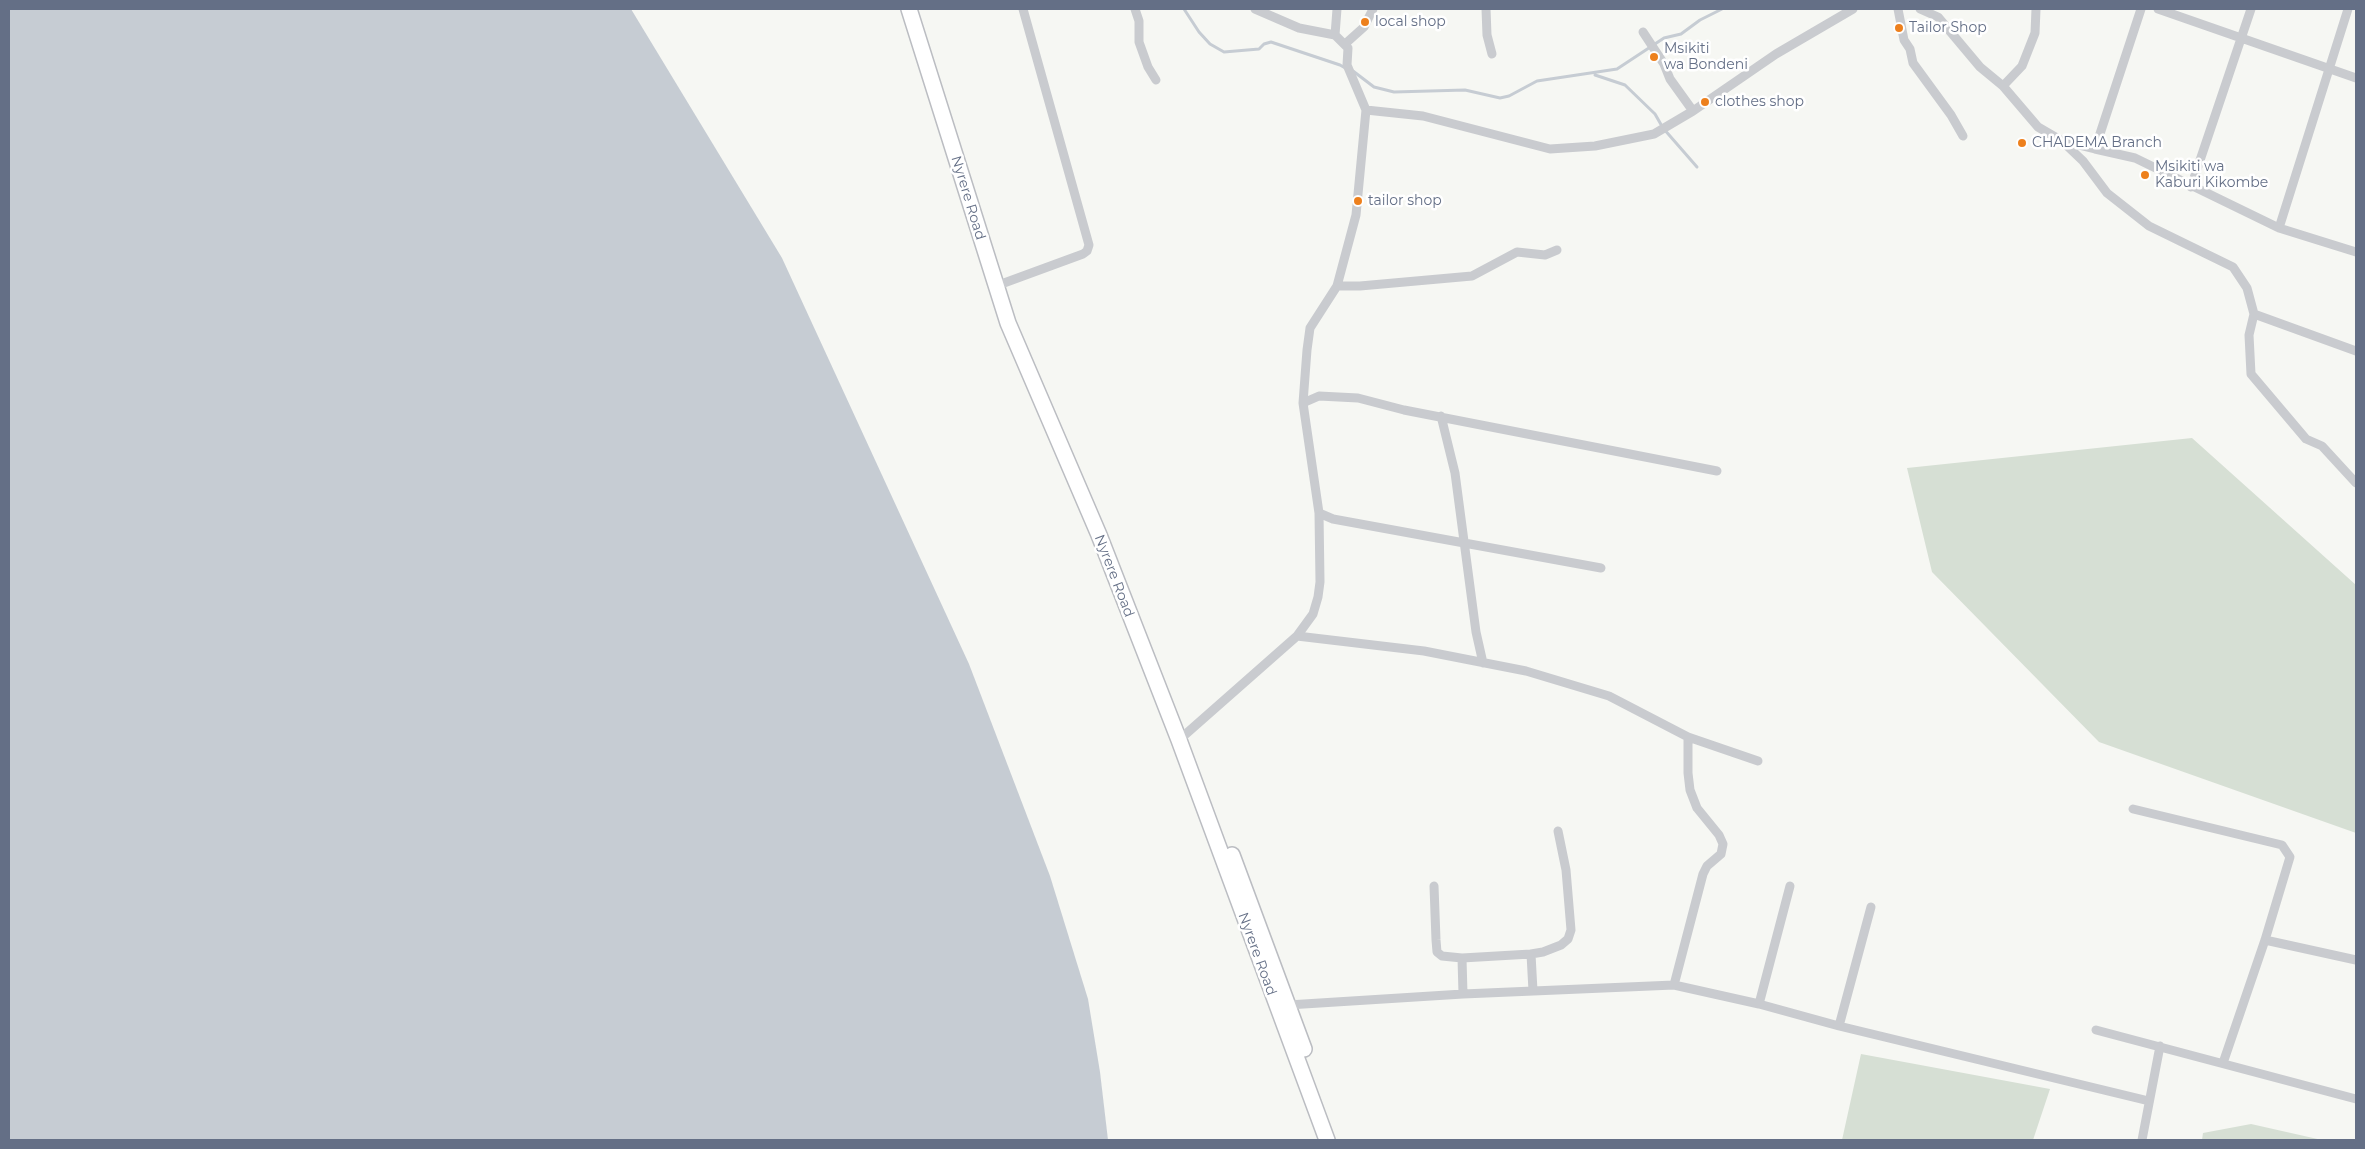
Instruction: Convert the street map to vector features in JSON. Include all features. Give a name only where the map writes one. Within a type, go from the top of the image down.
[{"type":"main road","name":"Nyrere Road","points":[[909,9],[1008,323],[1099,535],[1182,737],[1288,1005],[1336,1140]]},
{"type":"main road","name":"Nyrere Road","points":[[920,9],[1004,282],[1049,398],[1108,531],[1327,1140]]},
{"type":"street","points":[[1004,282],[1083,254],[1087,251],[1089,245],[1026,9]]},
{"type":"street","points":[[1136,9],[1140,21],[1138,38],[1148,67],[1156,80]]},
{"type":"street","points":[[1182,737],[1297,636],[1313,614],[1320,582],[1319,513],[1303,403],[1310,328],[1337,286],[1356,215],[1366,110],[1349,68],[1348,48],[1345,44],[1335,35],[1299,28],[1255,9]]},
{"type":"street","points":[[1335,35],[1337,9]]},
{"type":"street","points":[[1345,44],[1364,27],[1373,9]]},
{"type":"street","points":[[1486,9],[1487,35],[1492,54]]},
{"type":"street","points":[[1366,110],[1423,116],[1550,149],[1595,146],[1654,134],[1693,111],[1776,54],[1853,9]]},
{"type":"street","points":[[1898,9],[1904,40],[1910,49],[1913,63],[1951,115],[1963,136]]},
{"type":"street","points":[[1920,9],[1938,17],[1980,66],[2003,86],[2038,127],[2062,141],[2084,162],[2108,193],[2149,226],[2232,267],[2247,288],[2254,314],[2249,335],[2251,374],[2300,433],[2306,439],[2322,446],[2356,483]]},
{"type":"street","points":[[2003,86],[2022,66],[2034,33],[2036,9]]},
{"type":"street","points":[[2095,149],[2141,9]]},
{"type":"street","points":[[2158,9],[2356,78]]},
{"type":"street","points":[[2191,187],[2251,9]]},
{"type":"street","points":[[2279,228],[2348,9]]},
{"type":"street","points":[[1643,32],[1653,46],[1670,79],[1693,111]]},
{"type":"street","points":[[2062,141],[2135,158],[2191,187],[2279,228],[2356,252]]},
{"type":"street","points":[[1337,286],[1360,286],[1472,276],[1517,252],[1546,254],[1557,250]]},
{"type":"street","points":[[2254,314],[2356,351]]},
{"type":"street","points":[[1303,403],[1319,396],[1358,398],[1404,410],[1717,471]]},
{"type":"street","points":[[1441,416],[1455,473],[1463,543],[1483,663]]},
{"type":"street","points":[[1319,513],[1334,519],[1601,568]]},
{"type":"street","points":[[1297,636],[1424,651],[1526,671],[1609,696],[1688,737],[1758,761]]},
{"type":"street","points":[[1674,985],[1703,874],[1707,866],[1721,854],[1723,844],[1719,835],[1697,808],[1690,790],[1688,737]]},
{"type":"street","points":[[2133,809],[2282,845],[2290,857],[2265,940],[2223,1063]]},
{"type":"street","points":[[1434,886],[1437,952],[1442,956],[1462,958],[1531,954],[1544,952],[1561,945],[1568,939],[1571,930],[1566,870],[1558,831]]},
{"type":"street","points":[[1759,1004],[1790,886]]},
{"type":"street","points":[[1839,1026],[1872,907]]},
{"type":"street","points":[[2265,940],[2356,960]]},
{"type":"street","points":[[1531,954],[1533,991]]},
{"type":"street","points":[[1462,958],[1463,994]]},
{"type":"street","points":[[1288,1005],[1463,994],[1674,985],[1759,1004],[1839,1026],[2149,1100]]},
{"type":"street","points":[[2096,1030],[2356,1099]]},
{"type":"street","points":[[2142,1140],[2160,1046]]},
{"type":"shaded area","points":[[9,9],[631,9],[782,258],[969,664],[1050,876],[1088,999],[1100,1072],[1108,1140],[9,1140]]},
{"type":"shaded area","points":[[2192,438],[2356,585],[2356,833],[2099,742],[1932,572],[1907,468]]},
{"type":"shaded area","points":[[1861,1054],[2050,1089],[2033,1140],[1842,1140]]},
{"type":"shaded area","points":[[2251,1124],[2322,1140],[2202,1140],[2203,1133]]},
{"type":"waterway","points":[[1184,9],[1199,32],[1210,44],[1224,52],[1259,49],[1264,44],[1271,42],[1347,69]]},
{"type":"waterway","points":[[1353,71],[1374,87],[1394,92],[1465,90],[1500,98],[1509,96],[1537,81],[1617,69],[1664,38],[1681,34],[1700,20],[1722,9]]},
{"type":"waterway","points":[[1595,75],[1625,85],[1655,114],[1663,128],[1697,167]]},
{"type":"place","name":"local shop","points":[[1365,22]]},
{"type":"place","name":"Tailor Shop","points":[[1899,28]]},
{"type":"place","name":"Msikiti wa Bondeni","points":[[1654,57]]},
{"type":"place","name":"clothes shop","points":[[1705,102]]},
{"type":"place","name":"CHADEMA Branch","points":[[2022,143]]},
{"type":"place","name":"Msikiti wa Kaburi Kikombe","points":[[2145,175]]},
{"type":"place","name":"tailor shop","points":[[1358,201]]}]
